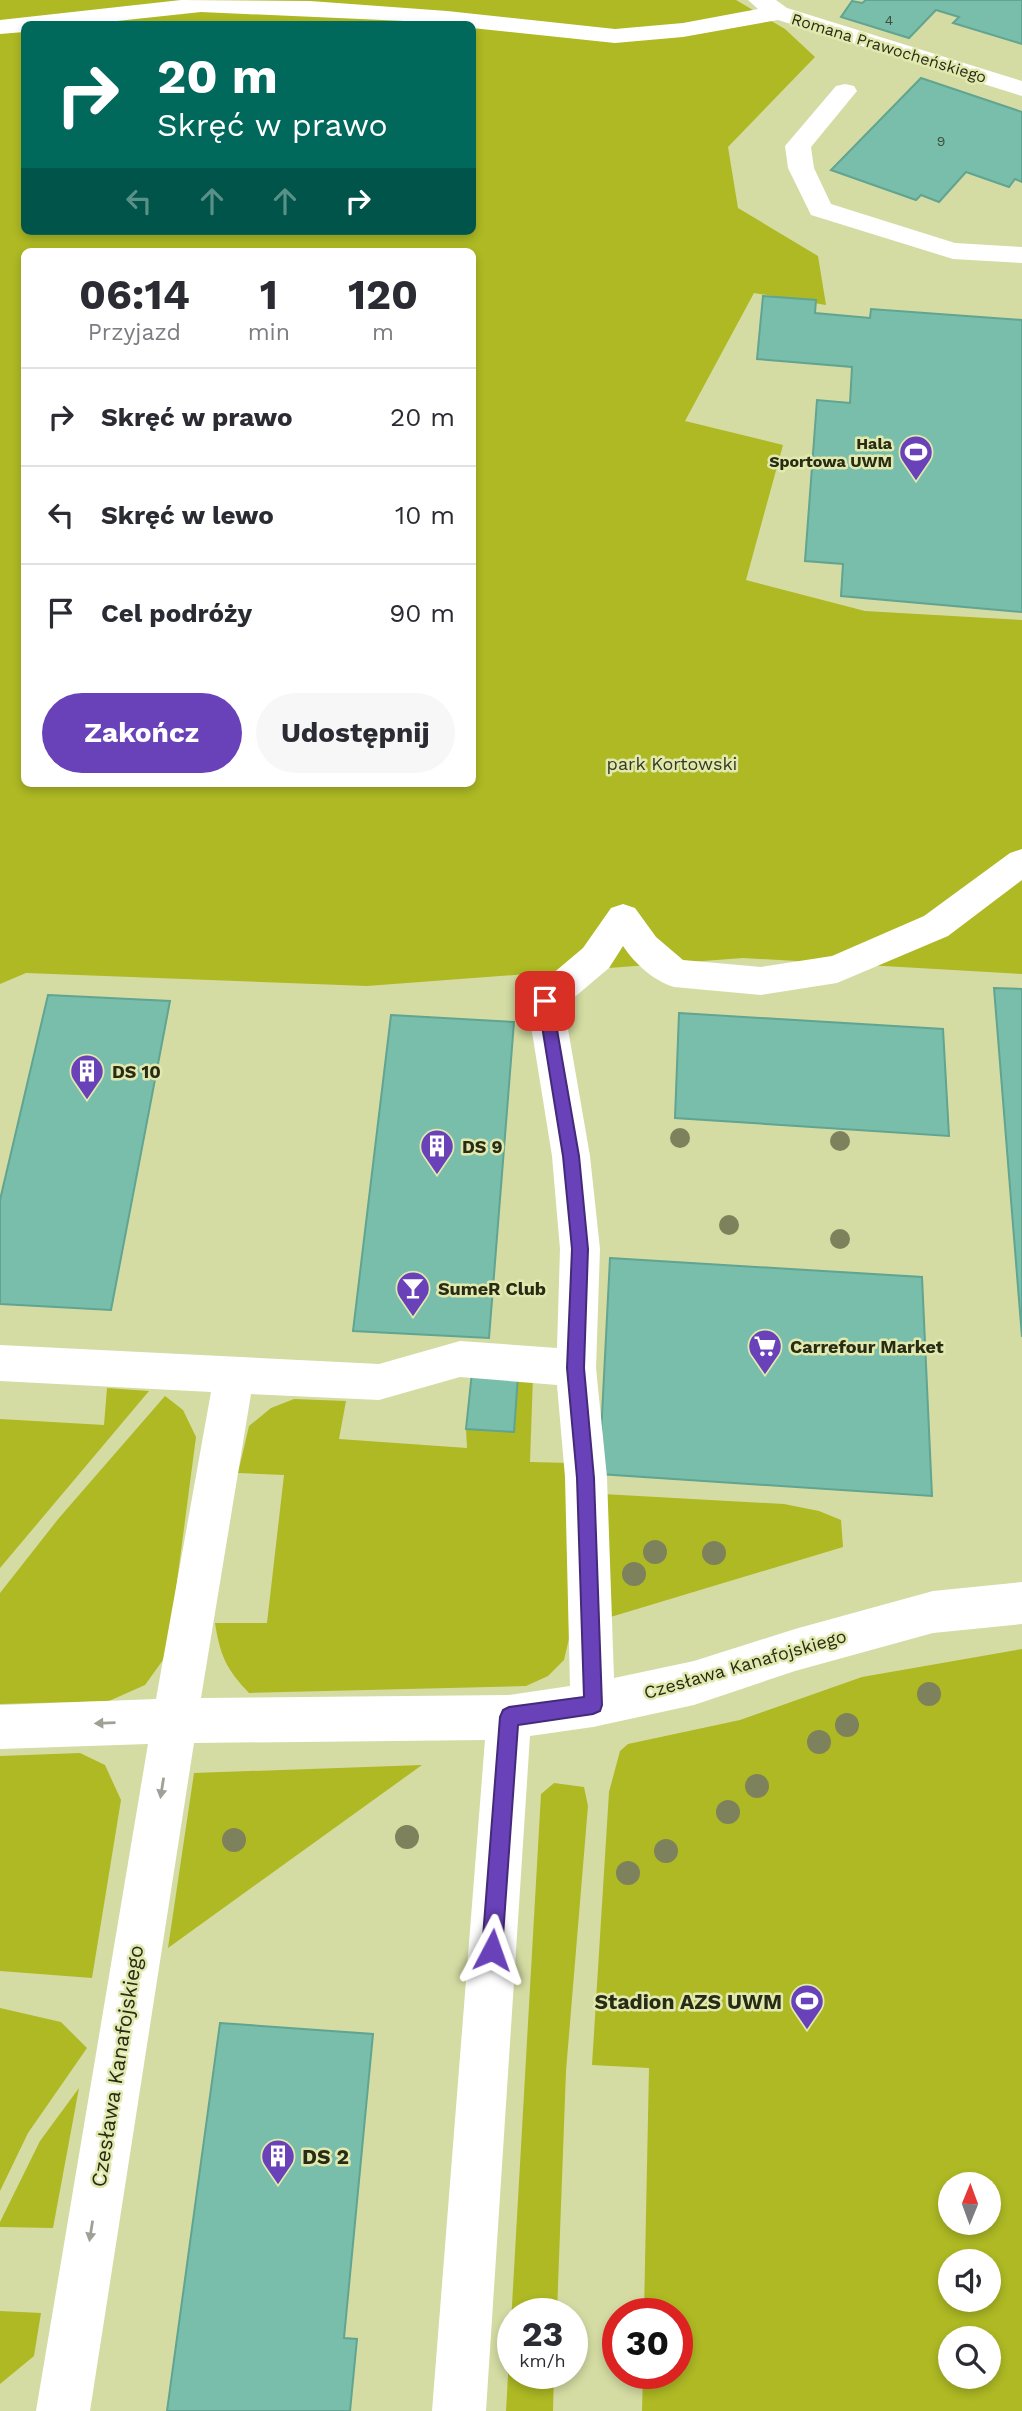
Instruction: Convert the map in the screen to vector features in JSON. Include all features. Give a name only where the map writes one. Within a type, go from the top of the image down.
[{"type":"street","points":[[49,21],[197,3],[310,8],[443,9],[615,36],[683,30],[777,4]]},
{"type":"street","name":"Romana Prawocheńskiego","points":[[777,4],[1022,89]]},
{"type":"street","points":[[0,27],[21,24]]},
{"type":"street","points":[[845,91],[798,146],[800,168],[820,209],[953,251],[1022,255]]},
{"type":"street","points":[[593,1705],[586,1478],[576,1368],[580,1249],[571,1156],[545,1001],[596,958],[623,918],[643,947],[674,973],[761,981],[837,969],[936,926],[1022,862]]},
{"type":"street","points":[[0,1363],[379,1382],[460,1359],[576,1368]]},
{"type":"street","points":[[173,1721],[234,1374]]},
{"type":"street","name":"Czesława Kanafojskiego","points":[[0,1727],[173,1721],[509,1717],[593,1705],[694,1683],[795,1650],[933,1612],[1022,1603]]},
{"type":"street","points":[[458,2411],[509,1717]]},
{"type":"street","name":"Czesława Kanafojskiego","points":[[63,2411],[173,1721]]},
{"type":"green space","name":"park Kortowski","points":[[0,0],[736,0],[785,29],[815,57],[728,147],[738,208],[818,256],[826,305],[754,293],[685,421],[783,445],[746,580],[865,611],[1022,620],[1022,974],[743,958],[367,986],[26,973],[0,984]]},
{"type":"green space","points":[[518,1375],[533,1376],[530,1462],[572,1463],[571,1630],[564,1660],[548,1676],[526,1686],[249,1693],[225,1661],[215,1623],[267,1623],[284,1475],[238,1473],[249,1426],[271,1408],[294,1399],[346,1401],[339,1439],[467,1448],[466,1429],[514,1432]]},
{"type":"green space","points":[[107,1388],[149,1391],[0,1568],[0,1419],[104,1425]]},
{"type":"green space","points":[[165,1396],[183,1410],[196,1437],[171,1627],[163,1660],[145,1685],[109,1701],[0,1704],[0,1593],[59,1518]]},
{"type":"green space","points":[[603,1494],[784,1504],[819,1511],[841,1520],[843,1547],[604,1619]]},
{"type":"green space","points":[[1022,1649],[1022,2411],[642,2411],[643,2389],[693,2389],[693,2298],[644,2298],[649,2068],[592,2065],[609,1792],[620,1751],[628,1744],[740,1720],[862,1677]]},
{"type":"green space","points":[[80,1753],[105,1765],[121,1800],[92,1978],[0,1971],[0,1756]]},
{"type":"green space","points":[[422,1765],[168,1948],[194,1773]]},
{"type":"green space","points":[[554,1783],[584,1787],[588,1806],[566,2071],[558,2298],[512,2298],[541,1794]]},
{"type":"green space","points":[[0,2008],[61,2022],[87,2048],[28,2133],[0,2191]]},
{"type":"green space","points":[[79,2088],[53,2228],[0,2227],[0,2222],[40,2141]]},
{"type":"green space","points":[[0,2311],[41,2313],[34,2356],[0,2384]]},
{"type":"green space","points":[[507,2389],[554,2389],[553,2411],[506,2411]]},
{"type":"building","points":[[866,0],[1022,0],[1022,44],[953,23],[959,17],[936,10],[909,38],[841,17],[852,1],[862,3]]},
{"type":"building","points":[[921,78],[1022,112],[1022,182],[1015,179],[1009,187],[966,172],[939,202],[921,195],[916,200],[831,170]]},
{"type":"building","name":"Hala Sportowa UWM","points":[[763,296],[816,300],[815,313],[870,318],[871,309],[1022,320],[1022,612],[841,596],[843,564],[805,561],[817,400],[850,403],[852,367],[757,359]]},
{"type":"building","points":[[994,988],[1022,989],[1022,1337]]},
{"type":"building","name":"DS 10","points":[[48,995],[170,1001],[111,1310],[0,1304],[0,1200]]},
{"type":"building","points":[[679,1013],[943,1029],[949,1136],[675,1118]]},
{"type":"building","name":"DS 9","points":[[391,1015],[514,1022],[489,1338],[353,1331]]},
{"type":"building","name":"Carrefour Market","points":[[610,1258],[922,1277],[932,1496],[599,1474]]},
{"type":"building","points":[[472,1372],[518,1375],[514,1432],[466,1429]]},
{"type":"building","name":"DS 2","points":[[220,2023],[373,2034],[344,2338],[357,2339],[350,2411],[167,2411]]},
{"type":"place","name":"Hala Sportowa UWM","points":[[916,482]]},
{"type":"place","name":"DS 10","points":[[87,1101]]},
{"type":"place","name":"DS 9","points":[[437,1176]]},
{"type":"place","name":"SumeR Club","points":[[413,1318]]},
{"type":"place","name":"Carrefour Market","points":[[765,1376]]},
{"type":"place","name":"Stadion AZS UWM","points":[[807,2031]]},
{"type":"place","name":"DS 2","points":[[278,2186]]},
{"type":"route","points":[[492,1950],[509,1717],[593,1705],[586,1478],[576,1368],[580,1249],[571,1156],[545,1001]]}]
